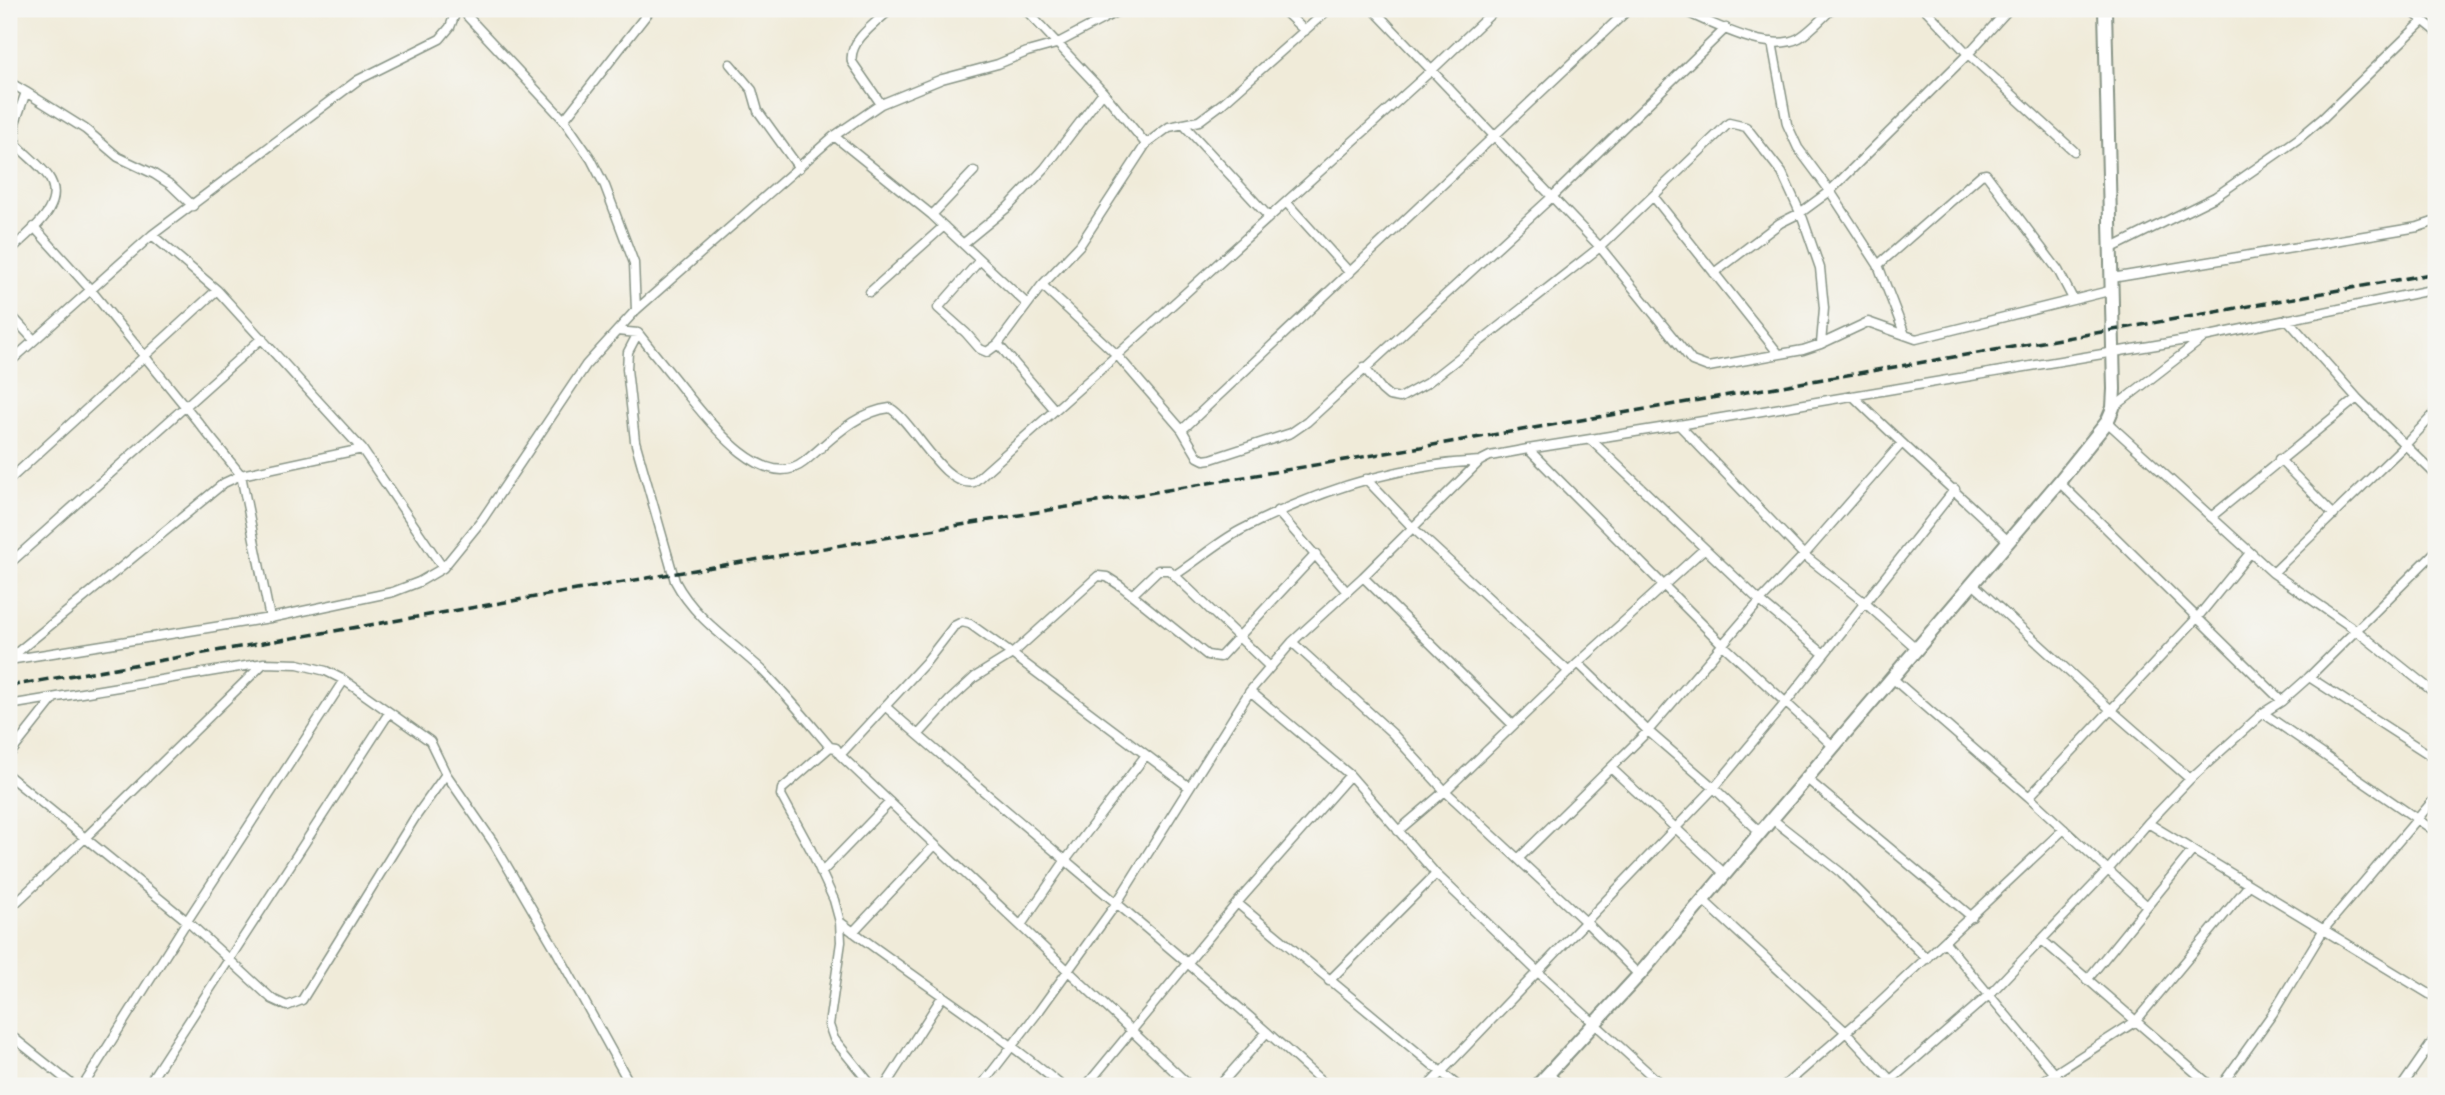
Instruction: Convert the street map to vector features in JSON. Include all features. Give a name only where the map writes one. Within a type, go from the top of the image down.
[{"type":"main road","points":[[1537,1086],[1639,975],[2059,482],[2107,422],[2113,408],[2114,351],[2105,9]]},
{"type":"street","points":[[9,363],[152,235],[358,80],[440,39],[450,27],[457,9]]},
{"type":"street","points":[[463,9],[564,120],[591,159],[635,264],[636,310]]},
{"type":"street","points":[[564,120],[651,9]]},
{"type":"street","points":[[881,104],[850,55],[854,46],[891,9]]},
{"type":"street","points":[[1025,9],[1103,92],[1146,144]]},
{"type":"street","points":[[9,659],[270,618],[393,592],[419,582],[443,568],[482,520],[586,365],[636,310],[834,136],[881,104],[942,79],[1056,44],[1122,9]]},
{"type":"street","points":[[1282,9],[1305,30]]},
{"type":"street","points":[[979,260],[938,308],[987,352],[998,344],[1042,285],[1062,267],[1093,227],[1146,144],[1169,127],[1199,121],[1329,9]]},
{"type":"street","points":[[1373,9],[1601,247],[1692,361],[1708,367],[1821,344],[1868,322],[1916,339],[2073,299],[2113,284],[2418,227],[2436,220]]},
{"type":"street","points":[[617,331],[638,333],[724,438],[765,467],[790,469],[801,464],[848,424],[890,408],[909,426],[946,471],[959,481],[974,482],[1433,69],[1496,9]]},
{"type":"street","points":[[1182,430],[1629,9]]},
{"type":"street","points":[[1679,9],[1756,40],[1772,43],[1800,37],[1832,9]]},
{"type":"street","points":[[1925,9],[1968,54],[2074,151]]},
{"type":"street","points":[[1714,273],[1780,223],[1800,213],[1830,191],[1968,54],[2009,9]]},
{"type":"street","points":[[2413,10],[2436,31]]},
{"type":"street","points":[[2112,248],[2215,197],[2298,139],[2423,21]]},
{"type":"street","points":[[1042,285],[1117,355],[1182,430],[1198,457],[1211,460],[1291,433],[1307,422],[1553,196],[1726,28]]},
{"type":"street","points":[[1772,43],[1787,124],[1798,148],[1830,191],[1878,265],[1905,335]]},
{"type":"street","points":[[730,64],[752,90],[758,111],[799,168]]},
{"type":"street","points":[[9,82],[85,129],[118,157],[171,185],[193,206]]},
{"type":"street","points":[[9,252],[48,212],[55,197],[46,174],[16,144],[15,123],[26,92]]},
{"type":"street","points":[[964,243],[1008,208],[1045,168],[1103,92]]},
{"type":"street","points":[[1364,367],[1388,396],[1400,398],[1427,383],[1601,247],[1730,123],[1746,127],[1782,173],[1800,213],[1820,268],[1824,308],[1821,344]]},
{"type":"street","points":[[1183,124],[1269,216]]},
{"type":"street","points":[[834,136],[932,215],[1027,304]]},
{"type":"street","points":[[932,215],[974,171]]},
{"type":"street","points":[[1878,265],[1981,175],[1986,174],[2057,270],[2073,299]]},
{"type":"street","points":[[1653,196],[1778,353]]},
{"type":"street","points":[[1286,202],[1350,273]]},
{"type":"street","points":[[870,292],[944,226]]},
{"type":"street","points":[[34,227],[90,289],[241,475],[270,618]]},
{"type":"street","points":[[152,235],[217,290],[362,449],[443,568]]},
{"type":"street","points":[[981,1086],[1115,904],[1250,691],[1292,642],[1363,577],[1480,461],[1490,456],[1528,449],[2204,337],[2436,289]]},
{"type":"street","points":[[9,480],[217,290]]},
{"type":"street","points":[[9,313],[34,340]]},
{"type":"street","points":[[2287,320],[2357,398],[2436,475]]},
{"type":"street","points":[[638,333],[628,352],[627,369],[635,441],[675,581],[685,598],[702,618],[762,671],[830,747],[836,748],[890,803],[1190,1086]]},
{"type":"street","points":[[2113,408],[2204,337]]},
{"type":"street","points":[[9,564],[262,338]]},
{"type":"street","points":[[998,344],[1055,410]]},
{"type":"street","points":[[1853,396],[1901,444],[1955,489],[2008,541]]},
{"type":"street","points":[[2211,517],[2357,398]]},
{"type":"street","points":[[2273,573],[2436,412]]},
{"type":"street","points":[[2107,422],[2273,573],[2357,631],[2436,694]]},
{"type":"street","points":[[1679,425],[1804,555],[1916,648]]},
{"type":"street","points":[[1591,440],[1760,601],[1824,654]]},
{"type":"street","points":[[1518,859],[1648,732],[1760,601],[1901,444]]},
{"type":"street","points":[[9,659],[224,483],[241,475],[362,449]]},
{"type":"street","points":[[1528,449],[1723,645],[1833,746]]},
{"type":"street","points":[[2279,459],[2334,514]]},
{"type":"street","points":[[1175,575],[1239,531],[1277,511],[1366,479],[1429,466],[1480,461]]},
{"type":"street","points":[[1366,479],[1413,528],[1569,672]]},
{"type":"street","points":[[2059,482],[2282,701]]},
{"type":"street","points":[[1428,1086],[1714,788],[1787,701],[1955,489]]},
{"type":"street","points":[[1277,511],[1347,592]]},
{"type":"street","points":[[1398,831],[1445,791],[1578,663],[1704,549]]},
{"type":"street","points":[[1884,1086],[1893,1083],[1990,994],[2190,779],[2263,713],[2282,701],[2309,677],[2436,551]]},
{"type":"street","points":[[2029,797],[2197,618],[2250,553]]},
{"type":"street","points":[[918,735],[975,677],[1012,654],[1098,576],[1107,577],[1213,657],[1220,657],[1316,554]]},
{"type":"street","points":[[1132,595],[1158,570],[1169,570],[1270,667]]},
{"type":"street","points":[[1363,577],[1513,725]]},
{"type":"street","points":[[1972,583],[2109,709],[2190,779]]},
{"type":"street","points":[[840,755],[954,626],[962,621],[1012,654],[1189,787]]},
{"type":"street","points":[[1292,642],[1392,733],[1445,791],[1639,975]]},
{"type":"street","points":[[9,909],[264,663]]},
{"type":"street","points":[[9,705],[264,663],[298,664],[326,671],[344,680],[430,741],[446,774],[493,842],[556,950],[631,1086]]},
{"type":"street","points":[[1578,663],[1648,732],[1714,788],[1760,832]]},
{"type":"street","points":[[1891,677],[2029,797],[2147,906]]},
{"type":"street","points":[[2309,677],[2436,760]]},
{"type":"street","points":[[83,1086],[344,680]]},
{"type":"street","points":[[1250,691],[1350,775],[1437,874],[1538,972],[1663,1086]]},
{"type":"street","points":[[9,755],[54,698]]},
{"type":"street","points":[[886,706],[1267,1031],[1327,1086]]},
{"type":"street","points":[[147,1086],[389,713]]},
{"type":"street","points":[[2263,713],[2436,832]]},
{"type":"street","points":[[830,747],[782,789],[781,795],[834,900],[840,922],[841,942],[828,1025],[834,1039],[872,1086]]},
{"type":"street","points":[[1021,925],[1065,861],[1146,755]]},
{"type":"street","points":[[1611,768],[1725,874]]},
{"type":"street","points":[[9,776],[187,921],[272,999],[287,1006],[302,1000],[414,819],[446,774]]},
{"type":"street","points":[[1086,1086],[1237,903],[1350,775]]},
{"type":"street","points":[[1807,779],[1972,917]]},
{"type":"street","points":[[2221,1086],[2273,1013],[2323,929],[2436,797]]},
{"type":"street","points":[[821,873],[890,803]]},
{"type":"street","points":[[1772,819],[1840,872],[1927,959]]},
{"type":"street","points":[[2148,823],[2436,998]]},
{"type":"street","points":[[1784,1086],[1927,959],[2064,829]]},
{"type":"street","points":[[853,932],[935,845]]},
{"type":"street","points":[[2087,979],[2193,850]]},
{"type":"street","points":[[1329,981],[1437,874]]},
{"type":"street","points":[[2035,1086],[2136,1021],[2249,886]]},
{"type":"street","points":[[1703,900],[1845,1031],[1893,1083]]},
{"type":"street","points":[[1237,903],[1458,1086]]},
{"type":"street","points":[[840,922],[942,998],[1013,1045],[1062,1086]]},
{"type":"street","points":[[2042,940],[2211,1086]]},
{"type":"street","points":[[1945,942],[2065,1086]]},
{"type":"street","points":[[886,1086],[942,998]]},
{"type":"street","points":[[1220,1086],[1267,1031]]},
{"type":"street","points":[[9,1034],[74,1086]]},
{"type":"street","points":[[2402,1086],[2436,1037]]},
{"type":"street","points":[[1549,1074],[1560,1086]]},
{"type":"railway","points":[[9,686],[2436,273]]}]
